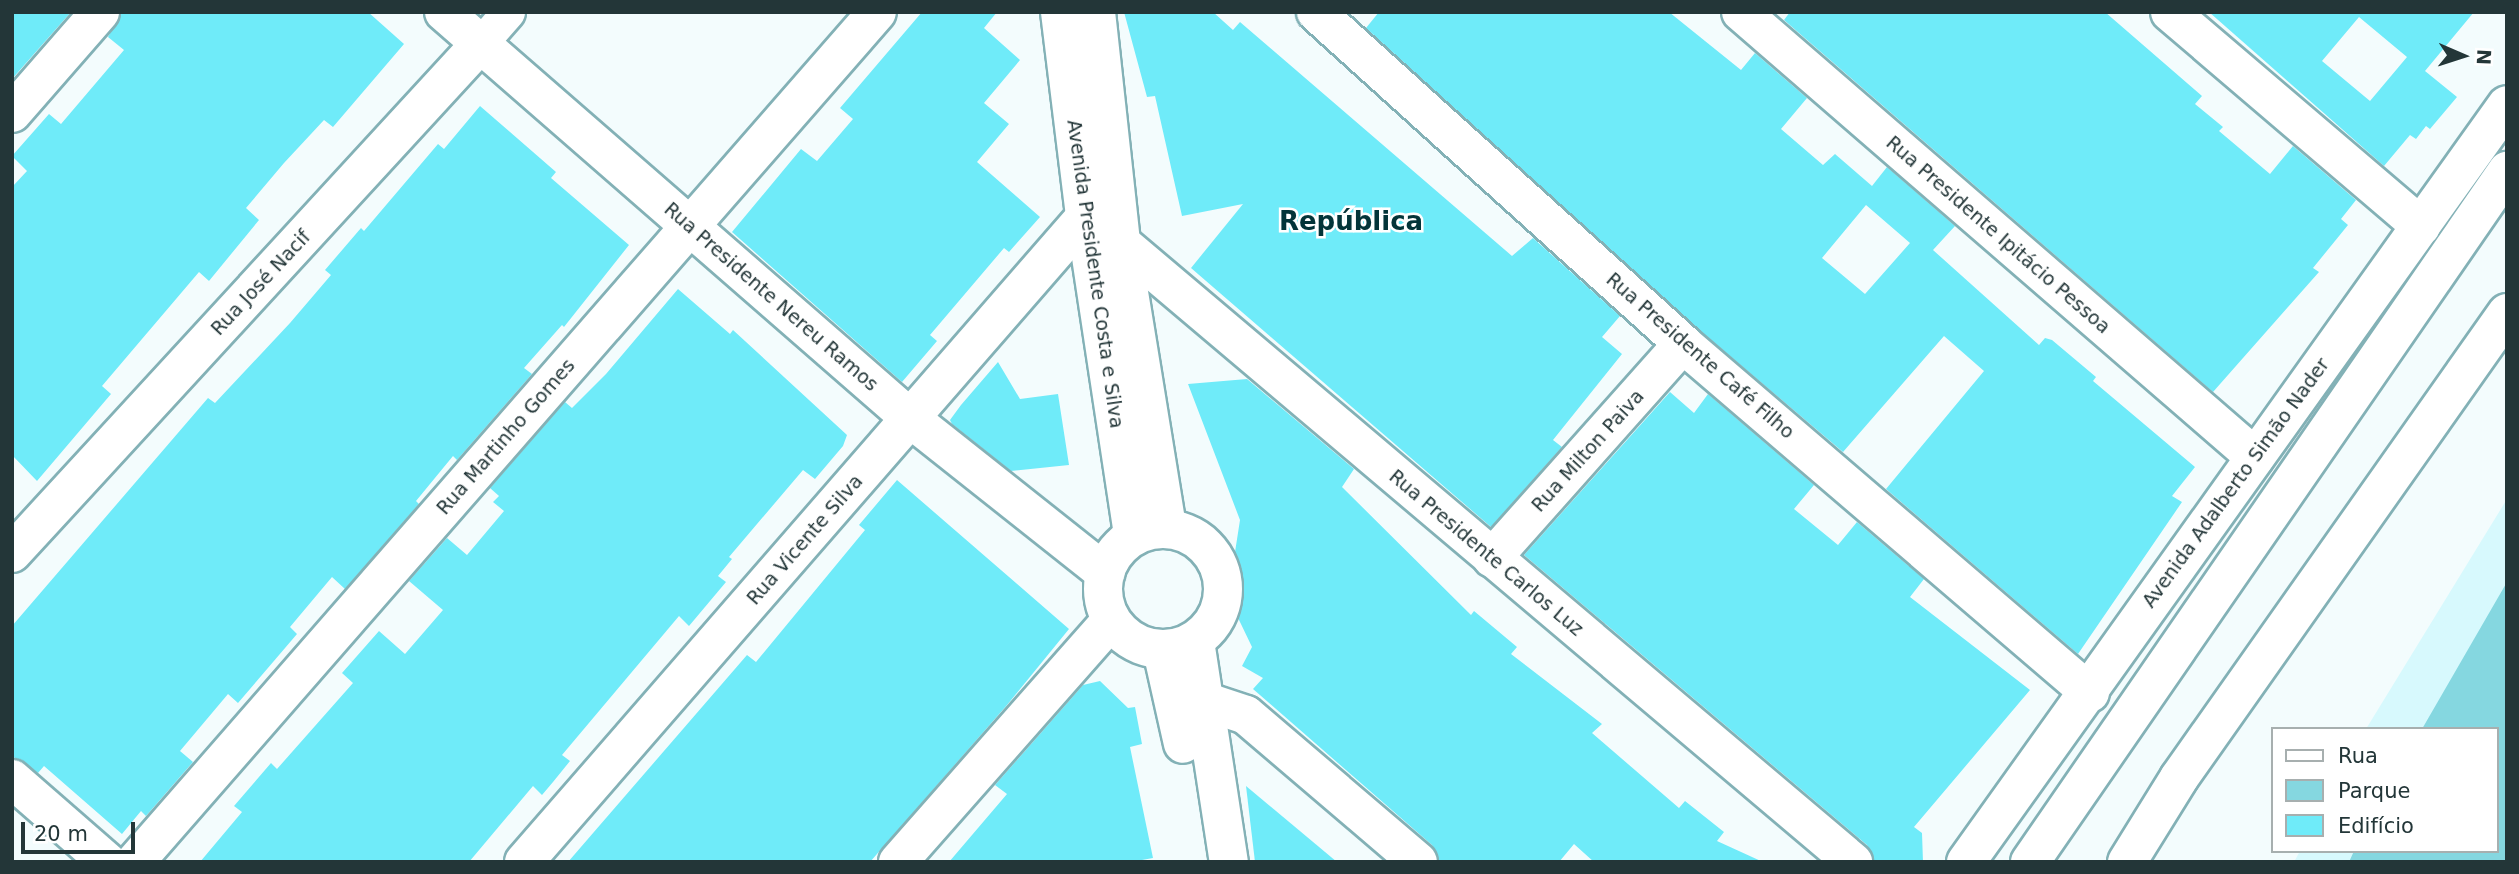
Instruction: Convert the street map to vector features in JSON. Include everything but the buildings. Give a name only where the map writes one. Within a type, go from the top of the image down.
[{"type":"street","points":[[12,113],[100,12]]},
{"type":"street","name":"Rua Presidente Nereu Ramos","points":[[444,12],[911,419],[1105,573]]},
{"type":"street","name":"Rua José Nacif","points":[[12,554],[508,12]]},
{"type":"street","name":"Rua Martinho Gomes","points":[[135,862],[877,12]]},
{"type":"street","name":"Avenida Presidente Costa e Silva","points":[[1060,12],[1085,217],[1150,532]]},
{"type":"street","name":"Avenida Presidente Costa e Silva","points":[[1096,12],[1150,532]]},
{"type":"street","name":"Rua Presidente Café Filho","points":[[1316,12],[1684,344],[2090,693]]},
{"type":"street","name":"Rua Presidente Ipitácio Pessoa","points":[[1741,12],[2255,457]]},
{"type":"street","points":[[2170,12],[2421,226]]},
{"type":"street","name":"Avenida Adalberto Simão Nader","points":[[1966,862],[2090,693],[2507,105]]},
{"type":"street","points":[[2031,862],[2507,171]]},
{"type":"street","name":"Rua Vicente Silva","points":[[524,862],[1085,217]]},
{"type":"street","name":"Rua Presidente Carlos Luz","points":[[1121,243],[1853,862]]},
{"type":"street","points":[[2127,862],[2179,778],[2507,313]]},
{"type":"street","name":"Rua Milton Paiva","points":[[1492,558],[1684,344]]},
{"type":"street","points":[[1150,532],[1188,533],[1206,545],[1221,574],[1222,606],[1212,626],[1178,645],[1142,646],[1111,620],[1103,597],[1105,573],[1115,552],[1150,532]]},
{"type":"street","points":[[898,862],[1111,620]]},
{"type":"street","points":[[1178,645],[1188,699],[1229,862]]},
{"type":"street","points":[[1188,699],[1207,862]]},
{"type":"street","points":[[1188,699],[1246,715],[1418,862]]},
{"type":"street","points":[[12,779],[107,862]]},
{"type":"shaded area","points":[[2507,499],[2507,862],[2294,862],[2299,853],[2498,853],[2498,727],[2367,727]]},
{"type":"green space","points":[[2507,582],[2507,862],[2349,862],[2353,853],[2498,853],[2498,727],[2423,727]]},
{"type":"district","name":"República","points":[[1351,222]]}]
